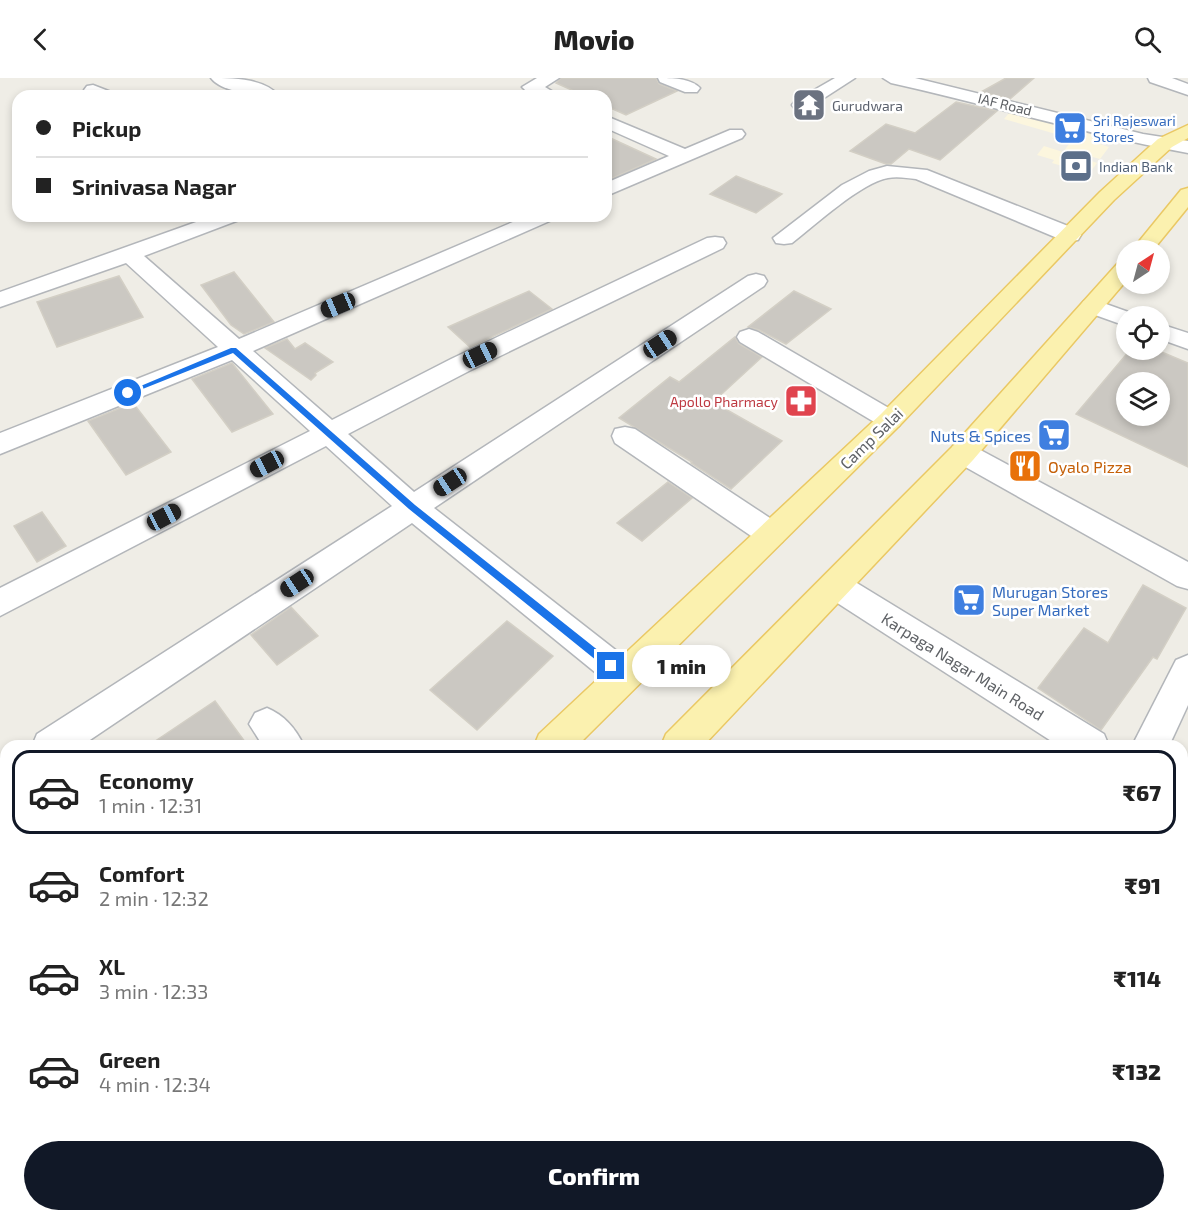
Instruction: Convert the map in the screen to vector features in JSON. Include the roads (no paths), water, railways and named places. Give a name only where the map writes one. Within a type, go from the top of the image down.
[{"type":"main road","name":"Camp Salai","points":[[558,740],[890,420],[1107,196],[1180,140]]},
{"type":"main road","points":[[1150,240],[1188,195]]},
{"type":"main road","points":[[685,740],[963,453],[1116,279]]},
{"type":"street","points":[[219,78],[229,84],[253,87],[259,90]]},
{"type":"street","points":[[538,90],[531,87],[551,78]]},
{"type":"street","points":[[666,78],[691,88]]},
{"type":"street","points":[[801,105],[847,78]]},
{"type":"street","name":"IAF Road","points":[[891,78],[1180,140]]},
{"type":"street","points":[[1155,78],[1188,90]]},
{"type":"street","points":[[612,124],[685,156]]},
{"type":"street","points":[[612,187],[736,134]]},
{"type":"street","points":[[784,238],[867,179],[885,172],[920,174],[1070,235]]},
{"type":"street","points":[[0,300],[216,222]]},
{"type":"street","points":[[0,444],[234,350],[531,222]]},
{"type":"street","points":[[0,603],[460,365],[715,243]]},
{"type":"street","points":[[129,254],[412,507],[624,676]]},
{"type":"street","points":[[59,740],[756,281]]},
{"type":"street","points":[[1092,306],[1116,315]]},
{"type":"street","points":[[1170,335],[1188,341]]},
{"type":"street","points":[[749,337],[890,420]]},
{"type":"street","points":[[625,436],[771,534]]},
{"type":"street","points":[[963,453],[1188,577]]},
{"type":"street","name":"Karpaga Nagar Main Road","points":[[836,586],[1081,740]]},
{"type":"street","points":[[1153,740],[1188,670]]},
{"type":"place","name":"Gurudwara","points":[[809,105]]},
{"type":"place","name":"Sri Rajeswari Stores","points":[[1070,128]]},
{"type":"place","name":"Indian Bank","points":[[1076,166]]},
{"type":"place","name":"Apollo Pharmacy","points":[[801,401]]},
{"type":"place","name":"Nuts & Spices","points":[[1054,435]]},
{"type":"place","name":"Oyalo Pizza","points":[[1025,466]]},
{"type":"place","name":"Murugan Stores Super Market","points":[[969,600]]}]
